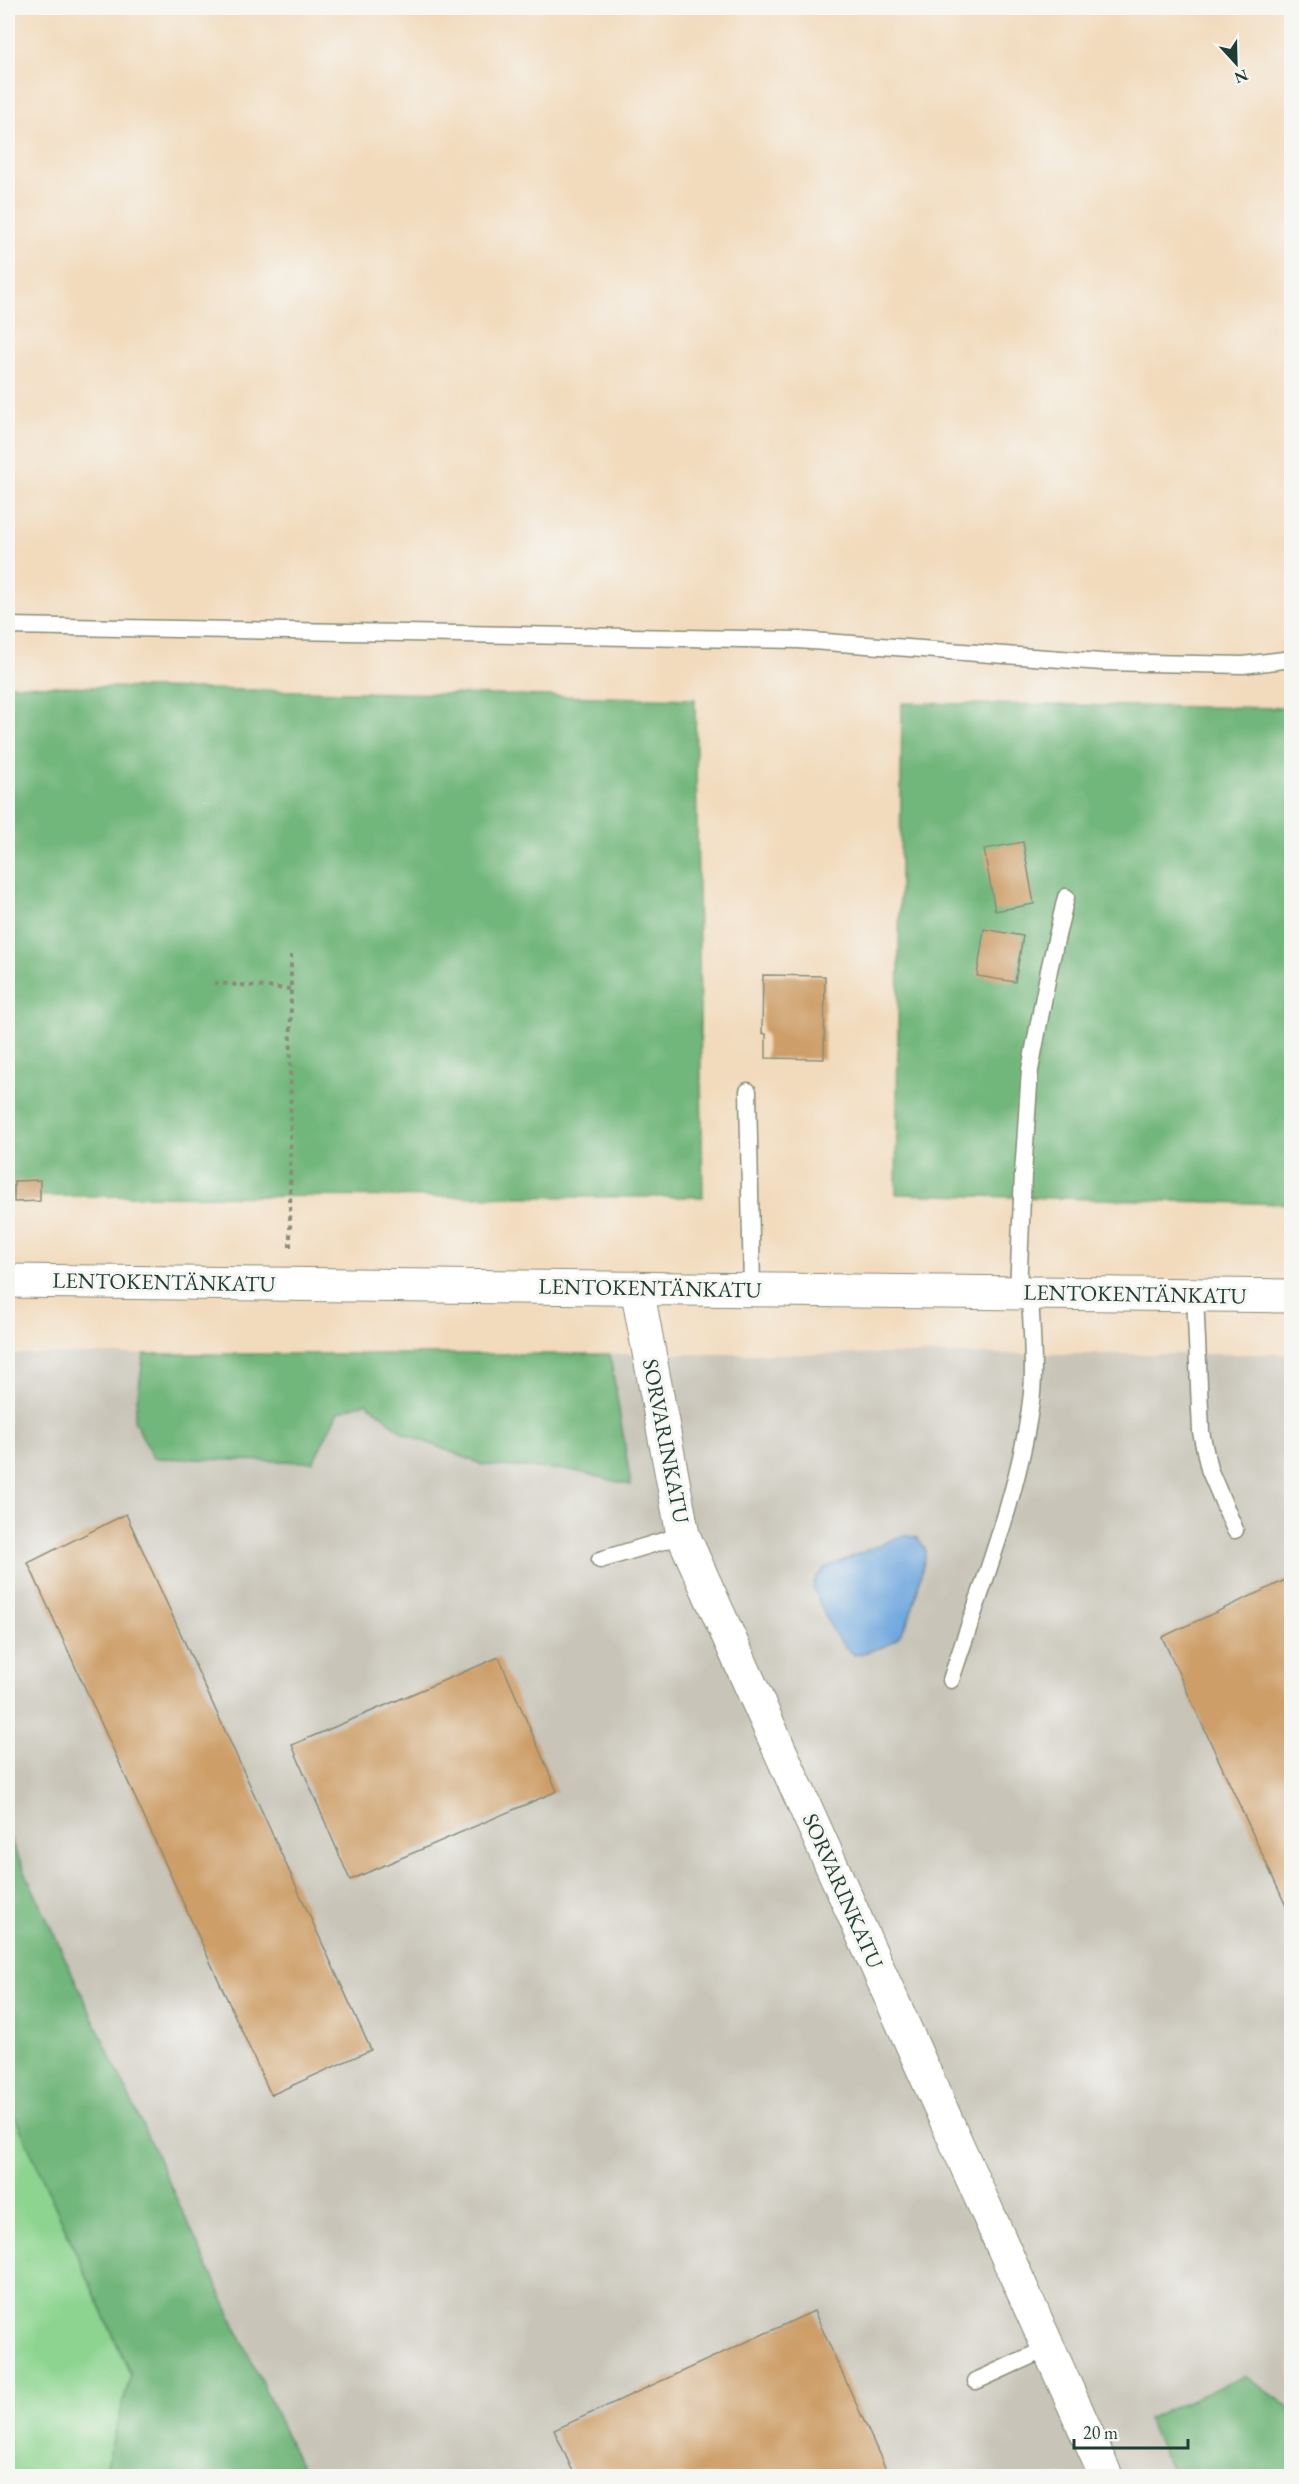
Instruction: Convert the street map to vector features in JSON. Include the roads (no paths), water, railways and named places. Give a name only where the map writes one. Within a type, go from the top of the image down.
[{"type":"street","name":"LENTOKENTÄNKATU","points":[[8,1281],[1292,1296]]},
{"type":"street","name":"SORVARINKATU","points":[[637,1288],[683,1535],[1106,2476]]},
{"type":"lane","points":[[8,626],[798,640],[1102,662],[1242,665],[1292,659]]},
{"type":"lane","points":[[951,1680],[1014,1486],[1032,1392],[1024,1292],[1023,1174],[1030,1070],[1066,897]]},
{"type":"lane","points":[[748,1091],[752,1289]]},
{"type":"lane","points":[[1195,1295],[1201,1431],[1209,1469],[1234,1530]]},
{"type":"lane","points":[[600,1560],[683,1535]]},
{"type":"lane","points":[[976,2380],[1048,2348]]},
{"type":"water","points":[[903,1535],[918,1538],[925,1549],[925,1558],[909,1618],[895,1640],[879,1648],[855,1655],[841,1642],[830,1625],[813,1588],[816,1578],[825,1568]]}]
